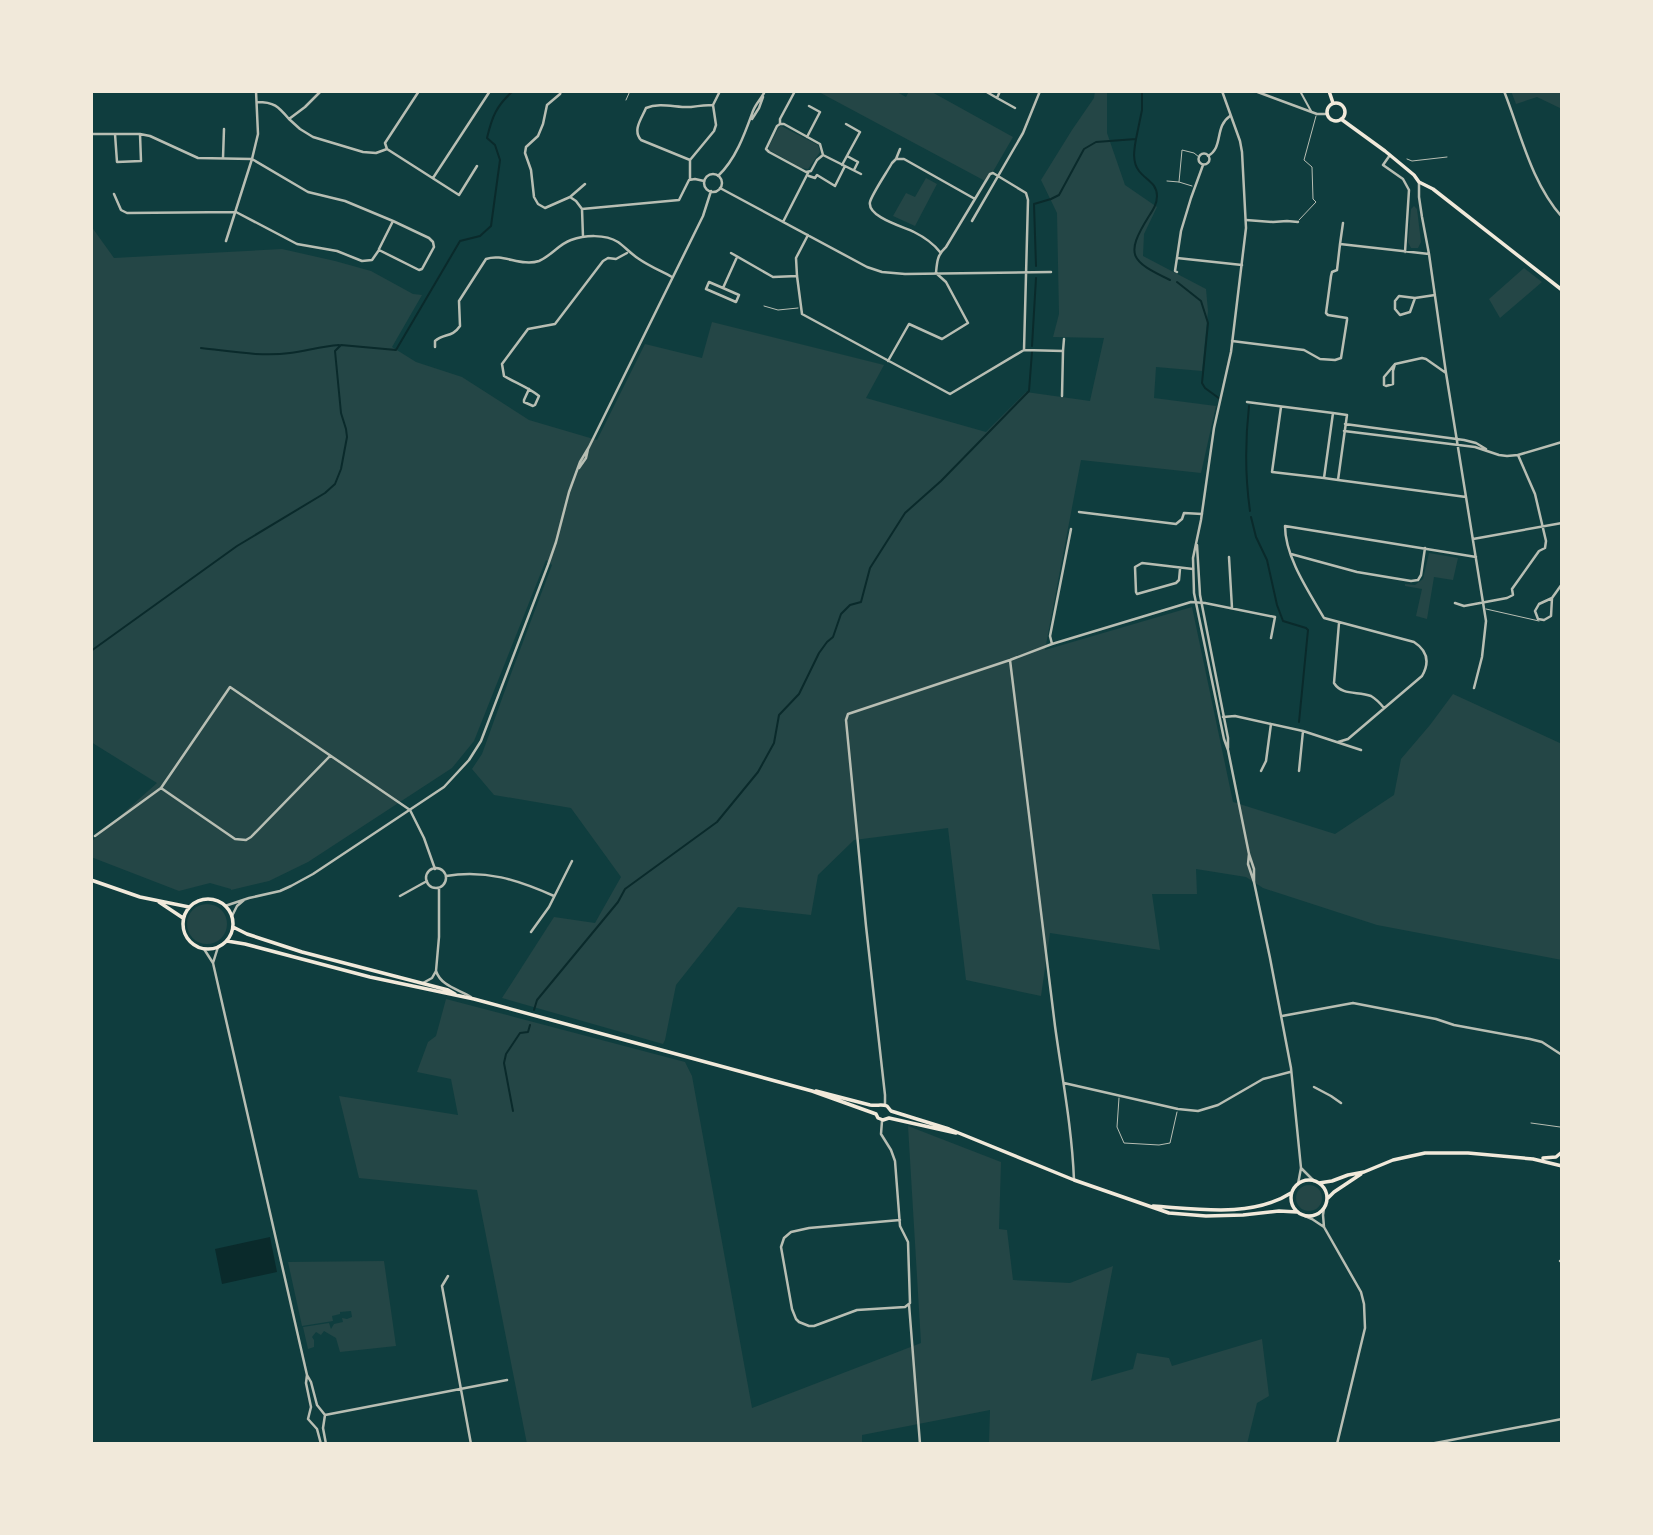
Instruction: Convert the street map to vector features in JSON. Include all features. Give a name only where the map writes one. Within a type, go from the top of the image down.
[{"type":"main road","points":[[1329,91],[1333,103]]},
{"type":"main road","points":[[1341,119],[1344,107],[1333,103],[1327,108],[1327,114],[1333,120],[1341,119],[1390,155],[1415,175],[1419,182],[1433,189],[1562,290]]},
{"type":"main road","points":[[91,880],[154,900],[189,907]]},
{"type":"main road","points":[[203,899],[219,901],[225,906],[232,916],[233,927],[227,941],[218,947],[204,949],[187,939],[182,927],[189,907],[203,899]]},
{"type":"main road","points":[[154,900],[183,918]]},
{"type":"main road","points":[[233,927],[302,952],[448,990],[457,995]]},
{"type":"main road","points":[[227,941],[370,977],[474,999],[812,1091],[876,1114],[883,1120],[889,1118],[956,1133]]},
{"type":"main road","points":[[812,1091],[879,1107],[885,1105],[891,1111],[948,1129],[1074,1180],[1168,1213],[1188,1216],[1279,1211],[1297,1212],[1305,1216],[1316,1215],[1334,1192],[1364,1172],[1393,1160],[1426,1153],[1468,1153],[1534,1159],[1550,1158],[1561,1153]]},
{"type":"main road","points":[[876,1114],[879,1107]]},
{"type":"main road","points":[[889,1118],[891,1111]]},
{"type":"main road","points":[[1561,1153],[1559,1161],[1562,1166]]},
{"type":"main road","points":[[1534,1159],[1562,1166]]},
{"type":"main road","points":[[1149,1206],[1202,1210],[1265,1204],[1283,1199],[1292,1193],[1298,1184],[1308,1180],[1319,1183],[1364,1172]]},
{"type":"main road","points":[[1319,1183],[1327,1200]]},
{"type":"main road","points":[[1292,1193],[1291,1203],[1297,1212]]},
{"type":"street","points":[[226,241],[258,134],[256,91]]},
{"type":"street","points":[[289,119],[321,91]]},
{"type":"street","points":[[419,91],[385,143],[387,149],[459,195],[477,166]]},
{"type":"street","points":[[433,178],[489,93],[481,91]]},
{"type":"street","points":[[582,209],[678,200],[690,179],[690,160],[714,131],[716,125],[713,105],[720,91]]},
{"type":"street","points":[[718,176],[730,161],[750,121],[760,108],[765,91]]},
{"type":"street","points":[[795,91],[766,149],[769,152],[835,186],[860,132],[846,124]]},
{"type":"street","points":[[985,91],[1015,108]]},
{"type":"street","points":[[997,98],[1000,91]]},
{"type":"street","points":[[972,221],[1029,121],[1040,91]]},
{"type":"street","points":[[1222,91],[1240,141],[1246,220],[1231,352],[1214,428],[1193,558],[1196,602],[1222,717]]},
{"type":"street","points":[[1255,91],[1317,114],[1327,114]]},
{"type":"street","points":[[1300,91],[1312,112]]},
{"type":"street","points":[[1504,91],[1532,169],[1548,199],[1562,217]]},
{"type":"street","points":[[561,92],[547,105],[538,136],[526,147],[534,197],[538,204],[545,208],[570,197],[585,184]]},
{"type":"street","points":[[257,102],[270,102],[277,106],[300,129],[313,137],[363,152],[376,153],[387,149]]},
{"type":"street","points":[[790,102],[796,105]]},
{"type":"street","points":[[690,160],[641,140],[636,130],[646,108],[652,105],[713,105]]},
{"type":"street","points":[[807,137],[820,113],[809,106]]},
{"type":"street","points":[[1203,165],[1199,162],[1199,157],[1214,153],[1222,124],[1230,116]]},
{"type":"street","points":[[780,124],[820,144],[822,155]]},
{"type":"street","points":[[223,158],[224,129]]},
{"type":"street","points":[[91,134],[140,134],[198,158],[252,159],[308,192],[345,201],[393,221],[433,242],[433,247],[419,270],[379,250]]},
{"type":"street","points":[[116,134],[117,162],[141,162],[140,134]]},
{"type":"street","points":[[900,149],[870,201],[871,209],[932,243],[940,252]]},
{"type":"street","points":[[783,222],[808,174],[822,155]]},
{"type":"street","points":[[822,155],[861,174]]},
{"type":"street","points":[[1390,155],[1383,165],[1404,179],[1409,190],[1405,252]]},
{"type":"street","points":[[847,156],[858,162],[853,170]]},
{"type":"street","points":[[1177,272],[1181,231],[1203,165],[1208,163],[1208,156]]},
{"type":"street","points":[[896,159],[904,159],[975,199]]},
{"type":"street","points":[[936,273],[940,252],[946,247],[990,174],[993,173],[1026,193],[1024,350]]},
{"type":"street","points":[[711,174],[718,176],[722,183],[720,188],[711,191],[706,188],[707,177],[711,174]]},
{"type":"street","points":[[690,179],[705,181]]},
{"type":"street","points":[[1419,182],[1420,207],[1485,609],[1487,630],[1474,688]]},
{"type":"street","points":[[720,188],[867,267],[882,272],[1051,272]]},
{"type":"street","points":[[225,906],[292,886],[444,787],[477,750],[548,565],[577,471],[586,458],[703,216],[711,191]]},
{"type":"street","points":[[114,194],[121,210],[127,213],[236,212],[297,244],[337,251],[362,261],[372,260],[393,221]]},
{"type":"street","points":[[570,197],[582,209],[583,237]]},
{"type":"street","points":[[1557,211],[1562,209]]},
{"type":"street","points":[[1246,220],[1298,222]]},
{"type":"street","points":[[1232,341],[1304,350],[1320,359],[1341,358],[1347,320],[1346,317],[1326,313],[1332,272],[1337,270],[1343,223]]},
{"type":"street","points":[[435,347],[435,341],[440,337],[452,335],[460,327],[458,301],[486,259],[494,256],[523,262],[538,261],[569,240],[598,236],[620,243],[642,262],[672,277]]},
{"type":"street","points":[[808,236],[796,258],[802,314],[950,394],[1024,350],[1063,351]]},
{"type":"street","points":[[1340,244],[1429,254]]},
{"type":"street","points":[[529,389],[524,402],[533,406],[539,396],[529,389],[504,376],[502,364],[528,329],[555,324],[603,261],[608,258],[617,260],[628,252]]},
{"type":"street","points":[[731,253],[773,277],[797,276]]},
{"type":"street","points":[[723,288],[737,257]]},
{"type":"street","points":[[1177,258],[1242,264]]},
{"type":"street","points":[[888,361],[909,324],[942,339],[968,323],[946,282],[936,273]]},
{"type":"street","points":[[709,282],[723,288],[739,295],[736,302],[706,289],[709,282]]},
{"type":"street","points":[[1415,298],[1410,312],[1400,315],[1395,309],[1399,296],[1415,298],[1435,295]]},
{"type":"street","points":[[1062,396],[1065,339]]},
{"type":"street","points":[[1395,364],[1393,384],[1386,386],[1384,377],[1395,364],[1422,358],[1446,373]]},
{"type":"street","points":[[1247,402],[1347,415],[1338,480]]},
{"type":"street","points":[[1280,407],[1272,472],[1466,497]]},
{"type":"street","points":[[1324,478],[1333,413]]},
{"type":"street","points":[[1345,424],[1470,441],[1491,453]]},
{"type":"street","points":[[1345,430],[1475,447],[1507,456],[1562,442]]},
{"type":"street","points":[[1455,603],[1464,606],[1513,595],[1512,589],[1539,551],[1545,548],[1535,494],[1518,455]]},
{"type":"street","points":[[1079,512],[1176,524],[1184,513],[1202,514]]},
{"type":"street","points":[[1473,539],[1562,523]]},
{"type":"street","points":[[1338,742],[1348,740],[1422,676],[1427,664],[1425,652],[1414,642],[1324,618],[1297,572],[1285,535],[1285,526],[1476,557]]},
{"type":"street","points":[[1052,644],[1050,636],[1071,529]]},
{"type":"street","points":[[1197,545],[1201,603],[1249,854],[1248,864],[1254,882],[1292,1072],[1301,1168],[1298,1184]]},
{"type":"street","points":[[1291,554],[1357,572],[1411,581],[1418,580],[1421,575],[1425,548]]},
{"type":"street","points":[[1229,557],[1232,608]]},
{"type":"street","points":[[1180,569],[1176,583],[1137,594],[1135,567],[1138,564],[1193,569]]},
{"type":"street","points":[[1552,598],[1539,604],[1535,609],[1536,617],[1546,620],[1550,616],[1552,598],[1562,584]]},
{"type":"street","points":[[885,1105],[846,720],[848,713],[1176,605],[1196,602],[1275,617],[1271,638]]},
{"type":"street","points":[[1339,622],[1335,686],[1342,691],[1372,696],[1384,708]]},
{"type":"street","points":[[1010,660],[1074,1180]]},
{"type":"street","points":[[95,836],[161,788],[230,687],[410,810],[435,869]]},
{"type":"street","points":[[1222,717],[1236,716],[1303,731],[1361,750]]},
{"type":"street","points":[[1261,771],[1266,761],[1271,724]]},
{"type":"street","points":[[1299,771],[1303,731]]},
{"type":"street","points":[[161,788],[235,839],[246,840],[251,838],[331,755]]},
{"type":"street","points":[[531,932],[545,914],[572,861]]},
{"type":"street","points":[[439,888],[433,888],[427,881],[428,873],[435,869],[443,871],[446,876],[445,882],[439,888],[438,978],[474,999]]},
{"type":"street","points":[[446,876],[489,874],[518,881],[554,896]]},
{"type":"street","points":[[400,896],[427,881]]},
{"type":"street","points":[[232,916],[244,900]]},
{"type":"street","points":[[213,963],[218,947]]},
{"type":"street","points":[[204,949],[213,963],[307,1376],[315,1401],[325,1415]]},
{"type":"street","points":[[421,983],[432,978],[436,971]]},
{"type":"street","points":[[1282,1016],[1353,1003],[1530,1039],[1542,1042],[1562,1055]]},
{"type":"street","points":[[1064,1083],[1178,1110],[1198,1111],[1209,1109],[1264,1079],[1292,1072]]},
{"type":"street","points":[[1314,1087],[1341,1103]]},
{"type":"street","points":[[883,1120],[881,1134],[895,1161],[900,1226],[908,1242],[911,1295],[909,1304],[920,1444]]},
{"type":"street","points":[[1301,1168],[1314,1181]]},
{"type":"street","points":[[1324,1208],[1324,1227],[1361,1293],[1366,1315],[1337,1444]]},
{"type":"street","points":[[1305,1216],[1324,1227]]},
{"type":"street","points":[[900,1220],[795,1230],[784,1238],[781,1254],[793,1314],[804,1324],[814,1326],[858,1310],[905,1307],[909,1304]]},
{"type":"street","points":[[448,1276],[442,1286],[471,1444]]},
{"type":"street","points":[[307,1376],[311,1402],[308,1419],[317,1429],[324,1444]]},
{"type":"street","points":[[325,1415],[508,1380]]},
{"type":"street","points":[[310,1412],[319,1409]]},
{"type":"street","points":[[324,1444],[325,1415]]},
{"type":"street","points":[[1430,1444],[1562,1419]]},
{"type":"street","points":[[313,1425],[323,1423]]},
{"type":"lane","points":[[626,100],[630,91]]},
{"type":"lane","points":[[1298,222],[1316,202],[1313,199],[1312,167],[1304,160],[1317,114]]},
{"type":"lane","points":[[1179,182],[1182,150],[1199,157]]},
{"type":"lane","points":[[1407,159],[1412,161],[1447,157]]},
{"type":"lane","points":[[1167,181],[1195,187]]},
{"type":"lane","points":[[764,306],[778,310],[800,308]]},
{"type":"lane","points":[[1485,609],[1538,622],[1541,620]]},
{"type":"lane","points":[[1119,1096],[1117,1127],[1124,1143],[1170,1143],[1178,1110]]},
{"type":"lane","points":[[1531,1123],[1560,1127]]},
{"type":"shaded area","points":[[817,91],[895,91],[906,97],[909,91],[930,91],[1013,137],[987,182]]},
{"type":"shaded area","points":[[1095,91],[1107,91],[1107,133],[1125,185],[1157,207],[1144,234],[1143,256],[1206,289],[1208,311],[1202,371],[1156,367],[1154,398],[1216,406],[1201,473],[1081,460],[1045,650],[1192,607],[1233,802],[1335,834],[1394,795],[1401,759],[1453,694],[1562,744],[1562,960],[1377,925],[1263,888],[1246,877],[1196,869],[1197,894],[1152,894],[1160,950],[1050,933],[1041,996],[966,980],[948,828],[854,840],[818,875],[811,915],[738,907],[676,985],[663,1044],[502,998],[554,917],[595,923],[621,877],[571,808],[494,795],[472,769],[482,754],[552,565],[546,560],[474,741],[452,768],[308,862],[269,881],[231,890],[210,883],[179,891],[91,857],[91,842],[157,783],[91,742],[91,226],[114,258],[282,249],[371,271],[413,294],[422,295],[392,347],[416,362],[462,377],[529,420],[597,440],[645,344],[702,358],[712,322],[884,365],[866,398],[986,432],[1026,392],[1090,401],[1104,338],[1053,337],[1059,314],[1057,213],[1041,180],[1094,98]]},
{"type":"shaded area","points":[[1511,91],[1562,91],[1562,109],[1537,97],[1516,104]]},
{"type":"shaded area","points":[[781,126],[818,145],[820,152],[808,169],[801,168],[769,150]]},
{"type":"shaded area","points":[[926,178],[937,184],[915,226],[893,216],[906,193],[915,197]]},
{"type":"shaded area","points":[[1414,206],[1417,209],[1421,242],[1418,248],[1411,248],[1408,242],[1411,209]]},
{"type":"shaded area","points":[[1524,268],[1542,282],[1500,318],[1489,299]]},
{"type":"shaded area","points":[[1429,553],[1458,558],[1453,580],[1434,577],[1427,619],[1416,616],[1422,589],[1405,584],[1415,585],[1423,579]]},
{"type":"shaded area","points":[[207,904],[215,905],[221,910],[226,916],[226,932],[221,938],[215,943],[207,944],[199,943],[193,938],[188,932],[187,924],[188,916],[193,910],[199,905]]},
{"type":"shaded area","points":[[446,999],[685,1062],[692,1076],[752,1408],[921,1343],[908,1126],[1001,1162],[999,1229],[1007,1230],[1013,1280],[1070,1283],[1113,1266],[1091,1381],[1133,1369],[1137,1353],[1169,1358],[1172,1366],[1262,1339],[1269,1396],[1257,1403],[1247,1444],[989,1444],[990,1410],[862,1435],[862,1444],[527,1444],[477,1190],[359,1178],[339,1096],[458,1115],[451,1079],[417,1072],[428,1042],[436,1036]]},
{"type":"shaded area","points":[[1309,1185],[1318,1189],[1322,1198],[1318,1207],[1309,1211],[1300,1207],[1296,1198],[1300,1189]]},
{"type":"shaded area","points":[[270,1237],[277,1272],[222,1284],[215,1249]]},
{"type":"shaded area","points":[[384,1261],[396,1346],[340,1352],[336,1338],[324,1331],[321,1335],[316,1332],[312,1337],[314,1347],[308,1349],[303,1327],[329,1323],[331,1329],[334,1324],[343,1322],[342,1318],[352,1317],[351,1311],[332,1316],[333,1321],[302,1326],[288,1262]]},
{"type":"waterway","points":[[91,651],[237,546],[325,493],[335,484],[341,469],[347,437],[341,413],[335,351],[341,345],[396,350],[460,241],[480,236],[491,226],[500,160],[495,145],[487,138],[496,112],[513,91]]},
{"type":"waterway","points":[[1036,266],[1034,204],[1059,195],[1084,149],[1096,142],[1136,139],[1142,110],[1142,91]]},
{"type":"waterway","points":[[1136,139],[1135,164],[1153,185],[1157,196],[1134,249],[1140,262],[1170,280]]},
{"type":"waterway","points":[[1032,346],[1036,278]]},
{"type":"waterway","points":[[1177,282],[1201,301],[1208,323],[1202,383],[1220,399]]},
{"type":"waterway","points":[[201,348],[268,354],[339,345]]},
{"type":"waterway","points":[[534,1010],[537,1000],[618,902],[625,889],[717,822],[758,772],[774,743],[779,715],[799,694],[819,653],[833,637],[841,614],[850,605],[861,602],[870,568],[905,513],[941,481],[1029,391],[1032,352]]},
{"type":"waterway","points":[[1249,406],[1246,459],[1250,511]]},
{"type":"waterway","points":[[1251,517],[1256,537],[1267,560],[1283,621],[1308,630],[1299,722]]},
{"type":"waterway","points":[[513,1111],[504,1063],[506,1054],[520,1033],[528,1032],[530,1025]]}]
